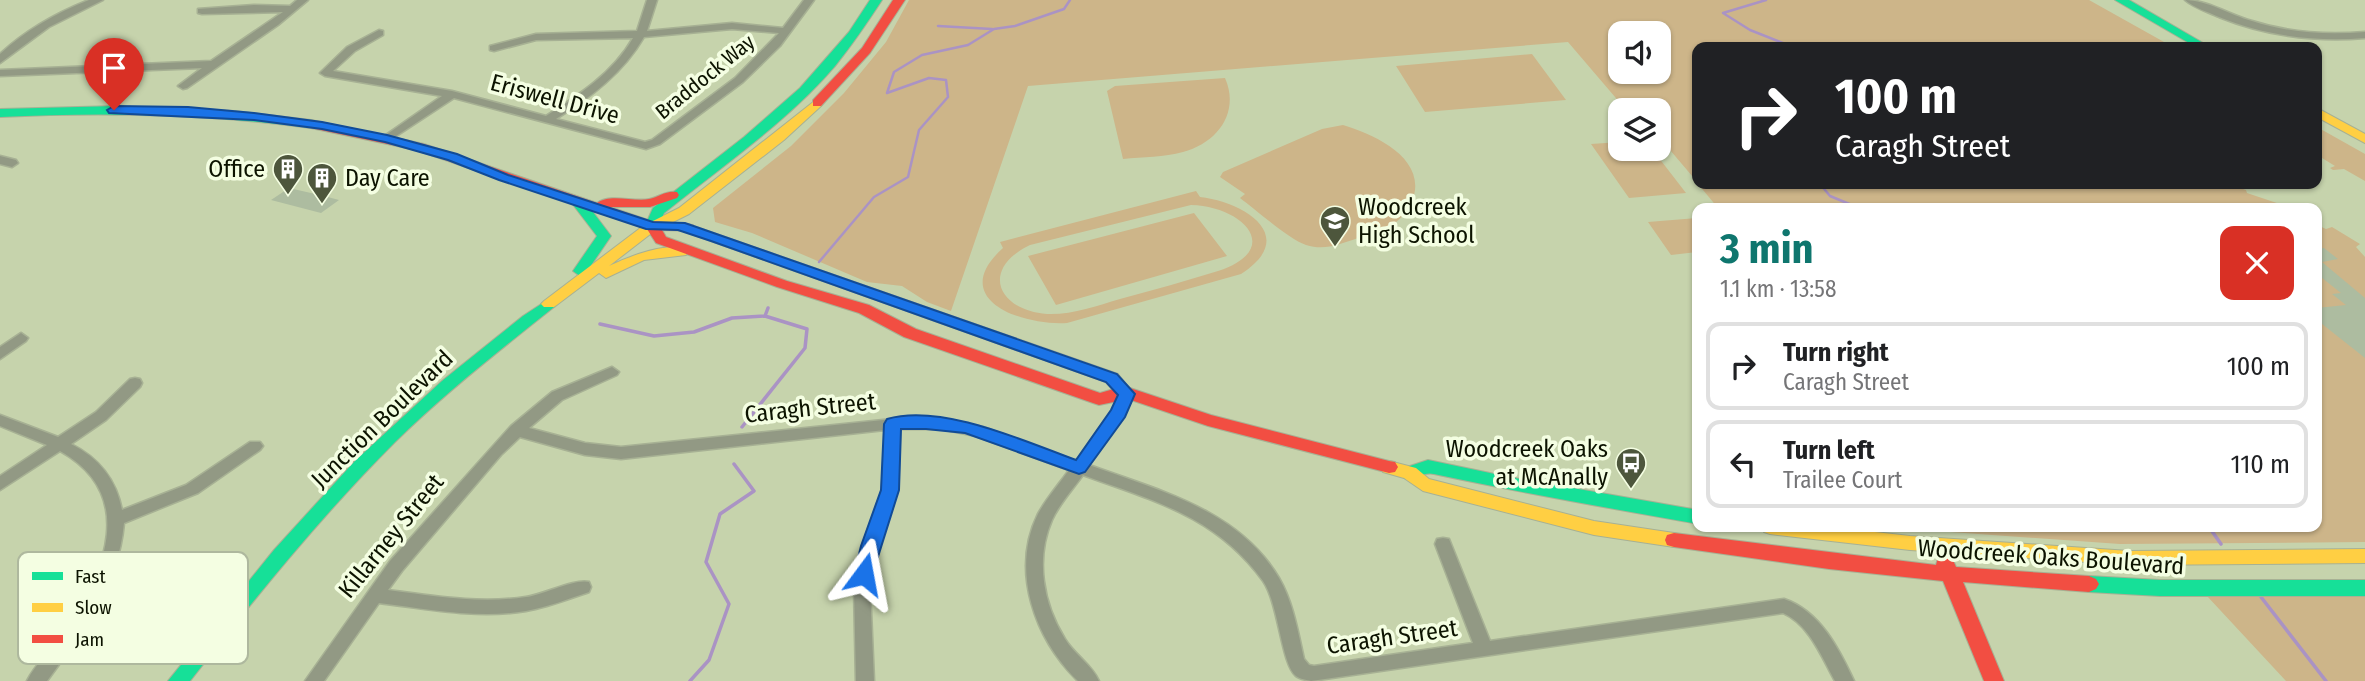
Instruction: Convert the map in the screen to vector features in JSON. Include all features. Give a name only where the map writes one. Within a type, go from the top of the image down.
[{"type":"main road","name":"Junction Boulevard","points":[[652,226],[658,211],[807,91],[845,48],[876,0]]},
{"type":"main road","name":"Junction Boulevard","points":[[248,592],[348,479],[471,365],[652,226],[675,217],[762,152],[867,50],[899,0]]},
{"type":"main road","points":[[2102,0],[2176,42]]},
{"type":"main road","points":[[2120,0],[2195,42]]},
{"type":"main road","name":"Woodcreek Oaks Boulevard","points":[[0,113],[188,111],[322,125],[387,139],[453,157],[652,226],[680,226],[716,238],[1112,378],[1126,394]]},
{"type":"main road","points":[[2322,115],[2365,139]]},
{"type":"main road","points":[[2322,125],[2365,150]]},
{"type":"main road","points":[[578,202],[650,203],[683,190]]},
{"type":"main road","points":[[707,193],[696,214],[695,224],[716,238]]},
{"type":"main road","points":[[563,294],[601,244],[604,236],[578,202]]},
{"type":"main road","name":"Woodcreek Oaks Boulevard","points":[[652,226],[661,240],[782,284],[864,310],[910,333],[1099,399],[1126,394],[1208,420],[1410,473],[1423,484],[1594,528],[1813,561],[1950,574],[2225,590],[2365,588]]},
{"type":"main road","points":[[563,294],[641,256],[662,252],[697,253]]},
{"type":"main road","name":"Woodcreek Oaks Boulevard","points":[[1410,473],[1427,466],[1509,484],[1692,516]]},
{"type":"main road","name":"Woodcreek Oaks Boulevard","points":[[1817,532],[1938,545],[2129,558],[2365,556]]},
{"type":"main road","points":[[1938,545],[1994,681]]},
{"type":"main road","name":"Junction Boulevard","points":[[178,681],[191,664]]},
{"type":"street","points":[[0,61],[21,39],[45,23],[98,0]]},
{"type":"street","points":[[183,86],[211,64],[244,45],[303,0]]},
{"type":"street","points":[[548,119],[615,71],[633,49],[652,0]]},
{"type":"street","name":"Braddock Way","points":[[646,146],[656,142],[739,80],[787,31],[809,0]]},
{"type":"street","points":[[2190,0],[2231,17],[2283,31],[2333,37],[2365,35]]},
{"type":"street","points":[[202,12],[254,8],[293,9]]},
{"type":"street","points":[[494,48],[536,37],[640,35],[725,26],[787,31]]},
{"type":"street","points":[[2283,31],[2286,42]]},
{"type":"street","name":"Eriswell Drive","points":[[379,33],[351,49],[325,73],[452,94],[646,146]]},
{"type":"street","points":[[0,73],[211,64]]},
{"type":"street","points":[[387,139],[452,94]]},
{"type":"street","points":[[0,354],[21,338]]},
{"type":"street","name":"Killarney Street","points":[[314,681],[373,595],[453,498],[516,430],[557,396],[612,372]]},
{"type":"street","points":[[0,484],[101,416],[135,383]]},
{"type":"street","points":[[1090,681],[1076,668],[1051,634],[1039,601],[1034,552],[1039,528],[1119,412],[1126,394]]},
{"type":"street","points":[[0,421],[81,457],[96,468],[106,485],[117,519],[111,552]]},
{"type":"street","name":"Caragh Street","points":[[516,430],[578,447],[621,453],[893,424],[934,423],[966,428],[1195,511],[1238,541],[1262,567],[1276,590],[1292,635],[1296,662],[1303,671],[1314,674],[1784,606],[1797,609],[1807,617],[1845,681]]},
{"type":"street","points":[[865,681],[862,643],[864,574],[870,546],[890,490],[893,424]]},
{"type":"street","points":[[117,519],[192,489],[255,446]]},
{"type":"street","points":[[1443,544],[1484,649]]},
{"type":"street","points":[[373,595],[497,609],[534,604],[583,587]]},
{"type":"street","points":[[36,681],[49,664]]},
{"type":"shaded area","points":[[909,0],[2089,0],[2164,42],[1692,42],[1692,176],[1671,151],[1671,98],[1616,98],[1568,42],[1028,86],[951,311],[927,302],[902,286],[867,282],[752,233],[715,222],[713,208],[791,146],[844,93],[886,42]]},
{"type":"shaded area","points":[[1532,54],[1566,100],[1425,112],[1396,66]]},
{"type":"shaded area","points":[[1225,78],[1230,103],[1228,114],[1216,134],[1195,148],[1176,154],[1123,159],[1107,91],[1115,86]]},
{"type":"shaded area","points":[[1343,125],[1370,135],[1397,152],[1407,162],[1413,174],[1415,188],[1411,204],[1398,220],[1385,229],[1332,246],[1306,245],[1264,217],[1240,198],[1245,194],[1220,177],[1223,172],[1322,129]]},
{"type":"shaded area","points":[[2322,130],[2365,154],[2365,181],[2344,169],[2330,168],[2335,166],[2322,158]]},
{"type":"shaded area","points":[[1608,143],[1608,161],[1661,161],[1686,193],[1629,198],[1591,144]]},
{"type":"shaded area","points":[[1702,189],[2243,189],[2247,193],[2277,203],[1714,203]]},
{"type":"shaded area","points":[[1196,191],[1200,197],[1217,200],[1248,214],[1259,223],[1266,234],[1266,247],[1258,260],[1241,274],[1067,323],[1030,320],[1012,314],[997,306],[986,295],[983,282],[988,266],[1003,248],[1000,242]],"holes":[[[1191,205],[1210,207],[1240,221],[1249,230],[1252,241],[1249,252],[1238,262],[1218,271],[1084,310],[1056,314],[1030,311],[1016,305],[1006,297],[1001,287],[1000,276],[1005,265],[1014,255],[1030,245]]]},
{"type":"shaded area","points":[[1194,213],[1227,256],[1056,305],[1028,256]]},
{"type":"shaded area","points":[[1692,218],[1692,253],[1671,255],[1648,222]]},
{"type":"shaded area","points":[[2322,227],[2332,227],[2360,244],[2356,247],[2365,257],[2365,542],[2120,544],[1951,532],[2322,532]]},
{"type":"shaded area","points":[[2365,595],[2365,681],[2286,681],[2207,596]]},
{"type":"building","points":[[289,188],[339,200],[321,213],[271,200]]},
{"type":"building","points":[[2324,248],[2338,259],[2322,262]]},
{"type":"building","points":[[2322,262],[2365,298],[2365,358],[2322,324],[2322,307],[2346,305],[2332,294],[2341,293],[2322,278]]},
{"type":"waterway","points":[[819,262],[874,197],[908,177],[919,130],[948,97],[946,80],[929,78],[887,93],[894,72],[922,55],[968,45],[994,29],[1015,26],[1064,9],[1070,0]]},
{"type":"waterway","points":[[1766,0],[1723,13],[1750,30],[1780,42]]},
{"type":"waterway","points":[[938,26],[992,29]]},
{"type":"waterway","points":[[1824,189],[1830,196],[1847,203]]},
{"type":"waterway","points":[[765,316],[768,308]]},
{"type":"waterway","points":[[600,324],[654,336],[694,332],[732,318],[765,316]]},
{"type":"waterway","points":[[742,427],[805,348],[807,329],[765,316]]},
{"type":"waterway","points":[[690,681],[709,660],[729,604],[706,562],[720,514],[754,491],[734,464]]},
{"type":"waterway","points":[[2213,532],[2221,544]]},
{"type":"waterway","points":[[2261,597],[2326,681]]},
{"type":"traffic: fast","points":[[652,226],[658,211],[749,140],[804,91],[854,34],[876,0]]},
{"type":"traffic: fast","points":[[2121,0],[2195,42]]},
{"type":"traffic: fast","points":[[0,113],[78,110],[195,112],[311,124]]},
{"type":"traffic: fast","points":[[578,202],[604,236],[580,271]]},
{"type":"traffic: fast","points":[[248,595],[334,495],[409,419],[549,304]]},
{"type":"traffic: fast","points":[[1410,473],[1428,466],[1509,484],[1692,516]]},
{"type":"traffic: fast","points":[[2089,584],[2160,588],[2365,588]]},
{"type":"traffic: fast","points":[[178,681],[192,664]]},
{"type":"traffic: slow","points":[[549,304],[648,229],[684,211],[779,137],[817,103]]},
{"type":"traffic: slow","points":[[2322,115],[2365,139]]},
{"type":"traffic: slow","points":[[688,228],[1112,378],[1124,392]]},
{"type":"traffic: slow","points":[[606,273],[641,256],[681,252]]},
{"type":"traffic: slow","points":[[1389,467],[1410,473],[1423,484],[1594,528],[1674,540]]},
{"type":"traffic: slow","points":[[1814,532],[1910,543],[2129,558],[2365,556]]},
{"type":"traffic: jam","points":[[817,103],[866,50],[899,0]]},
{"type":"traffic: jam","points":[[311,124],[419,147],[649,225],[688,228]]},
{"type":"traffic: jam","points":[[604,203],[650,203],[672,195]]},
{"type":"traffic: jam","points":[[652,226],[661,240],[782,284],[864,309],[910,333],[1099,399],[1126,394]]},
{"type":"traffic: jam","points":[[1124,392],[1208,420],[1389,467]]},
{"type":"traffic: jam","points":[[1674,540],[1881,567],[2089,584]]},
{"type":"traffic: jam","points":[[1945,563],[1994,681]]},
{"type":"place","name":"Office","points":[[288,196]]},
{"type":"place","name":"Day Care","points":[[322,205]]},
{"type":"place","name":"Woodcreek High School","points":[[1335,248]]},
{"type":"place","name":"Woodcreek Oaks at McAnally","points":[[1631,490]]},
{"type":"route","points":[[114,110],[188,111],[322,125],[453,157],[503,177],[652,226],[680,226],[716,238],[1112,378],[1126,394],[1119,412],[1079,468],[978,430],[942,424],[893,424],[890,490],[870,546],[864,574]]}]
